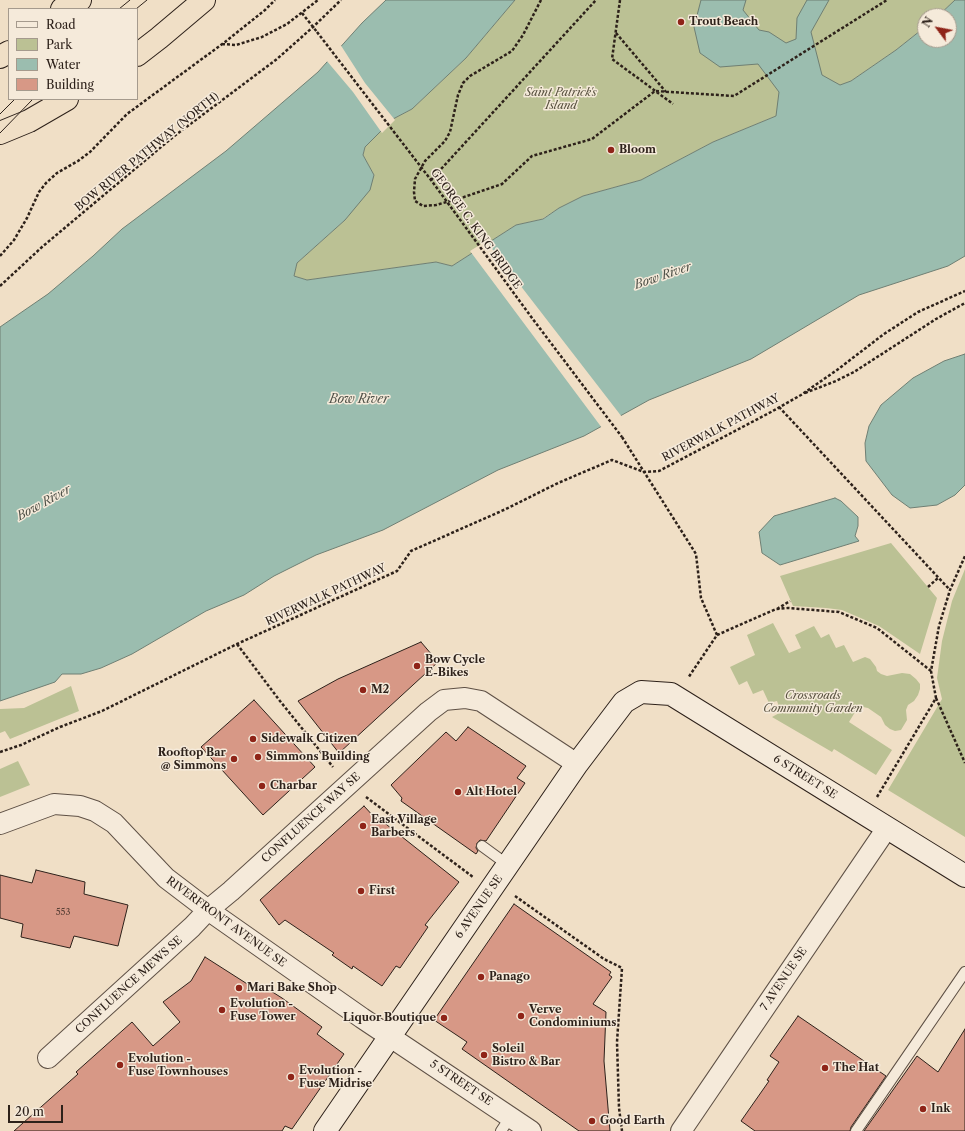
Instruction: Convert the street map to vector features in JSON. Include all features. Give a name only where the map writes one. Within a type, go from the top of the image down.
[{"type":"highway","points":[[64,8],[82,0]]},
{"type":"highway","points":[[71,8],[82,0]]},
{"type":"highway","points":[[138,53],[160,38],[204,0]]},
{"type":"highway","points":[[0,133],[29,121],[65,100]]},
{"type":"street","name":"6 AVENUE SE","points":[[325,1131],[577,764],[624,702],[641,692]]},
{"type":"street","name":"6 STREET SE","points":[[641,692],[671,694],[965,876]]},
{"type":"street","name":"CONFLUENCE WAY SE","points":[[208,910],[231,891],[428,712],[444,700],[465,698],[481,701],[577,764]]},
{"type":"street","name":"RIVERFRONT AVENUE SE","points":[[0,824],[54,804],[80,806],[95,811],[114,823],[166,878],[208,910],[355,1014],[390,1036]]},
{"type":"street","name":"7 AVENUE SE","points":[[681,1131],[887,828]]},
{"type":"street","name":"CONFLUENCE MEWS SE","points":[[48,1058],[192,927],[208,910]]},
{"type":"street","name":"5 STREET SE","points":[[390,1036],[506,1124],[531,1131]]},
{"type":"lane","points":[[482,846],[508,865]]},
{"type":"lane","points":[[856,1131],[965,972]]},
{"type":"path","points":[[0,256],[14,240],[27,218],[39,192],[56,173],[78,161],[90,152],[127,114],[222,44],[275,0]]},
{"type":"path","points":[[222,44],[236,45],[262,37],[287,24],[318,0]]},
{"type":"path","name":"BOW RIVER PATHWAY (NORTH)","points":[[0,286],[42,247],[173,137],[277,59],[341,0]]},
{"type":"path","points":[[542,0],[523,35],[512,51],[470,76],[463,83],[458,95],[450,132],[445,141],[425,161],[415,179],[415,201],[423,206],[436,205],[502,184],[532,156],[592,139],[655,91],[734,96],[887,0]]},
{"type":"path","points":[[431,180],[596,0]]},
{"type":"path","points":[[620,0],[612,59],[673,104]]},
{"type":"path","name":"GEORGE C. KING BRIDGE","points":[[302,13],[431,180],[622,437],[696,554],[701,598],[717,635]]},
{"type":"path","points":[[616,33],[667,92]]},
{"type":"path","points":[[801,395],[884,334],[918,312],[965,291]]},
{"type":"path","points":[[801,395],[836,382],[854,372],[930,323],[965,303]]},
{"type":"path","name":"RIVERWALK PATHWAY","points":[[0,752],[102,711],[237,644],[398,571],[411,551],[506,510],[558,483],[612,460],[644,472],[659,471],[801,395]]},
{"type":"path","points":[[779,407],[950,590]]},
{"type":"path","points":[[965,556],[950,590],[940,626],[931,671],[936,698],[965,763]]},
{"type":"path","points":[[928,587],[938,578]]},
{"type":"path","points":[[688,678],[717,635],[776,609],[790,601]]},
{"type":"path","points":[[776,609],[788,608],[839,612],[877,628],[931,671]]},
{"type":"path","points":[[237,644],[332,767]]},
{"type":"path","points":[[877,798],[936,698]]},
{"type":"path","points":[[366,797],[473,878]]},
{"type":"path","points":[[515,896],[604,959],[622,968],[617,1042],[619,1108],[622,1131]]},
{"type":"green space","name":"Saint Patrick's Island","points":[[515,0],[955,0],[946,8],[917,8],[917,33],[896,50],[851,81],[776,116],[713,142],[641,180],[583,196],[559,208],[542,219],[516,225],[452,266],[436,262],[307,280],[294,276],[297,263],[345,220],[374,175],[363,155],[365,147],[393,119],[412,109],[466,58]]},
{"type":"green space","points":[[891,543],[937,598],[920,654],[879,626],[842,610],[793,606],[780,576]]},
{"type":"green space","points":[[965,569],[965,837],[888,790],[942,699],[937,678],[942,641],[952,601]]},
{"type":"green space","name":"Crossroads Community Garden","points":[[773,623],[789,653],[801,648],[795,635],[814,626],[821,638],[829,634],[836,648],[844,645],[853,662],[865,657],[870,659],[877,671],[881,674],[887,676],[902,673],[910,674],[920,684],[918,695],[914,701],[908,705],[906,710],[907,720],[901,730],[895,731],[890,729],[885,725],[881,717],[860,704],[849,722],[892,750],[876,775],[834,749],[832,752],[772,717],[781,712],[777,701],[769,703],[763,690],[753,694],[747,681],[739,685],[730,667],[755,655],[747,635]]},
{"type":"green space","points":[[71,686],[79,711],[10,739],[5,731],[0,733],[0,709],[24,708]]},
{"type":"green space","points":[[18,761],[30,785],[0,797],[0,769]]},
{"type":"water","name":"Bow River","points":[[386,0],[515,0],[466,58],[412,109],[393,119],[365,147],[363,155],[374,175],[370,190],[345,220],[297,263],[294,276],[307,280],[436,262],[452,266],[516,225],[543,219],[559,208],[583,196],[641,180],[713,142],[776,116],[779,92],[758,64],[720,67],[700,53],[694,27],[701,0],[746,0],[743,10],[759,30],[769,32],[786,43],[796,39],[797,18],[807,0],[829,0],[811,32],[822,75],[840,85],[851,81],[896,50],[917,33],[917,48],[957,48],[957,8],[946,8],[955,0],[965,0],[965,256],[948,266],[859,295],[751,359],[649,400],[584,436],[498,470],[383,530],[316,555],[274,576],[244,595],[206,611],[132,654],[101,668],[81,674],[62,674],[55,682],[0,701],[0,327],[48,294],[122,229],[226,151],[318,72],[362,23]]},
{"type":"water","points":[[965,354],[965,485],[955,495],[937,505],[910,508],[892,495],[866,461],[865,443],[869,426],[881,405],[913,378],[944,361]]},
{"type":"water","points":[[835,498],[841,501],[858,517],[858,526],[855,536],[859,541],[780,565],[762,553],[759,532],[774,516]]},
{"type":"pier","points":[[340,44],[365,83],[395,120],[382,133],[353,92],[326,60]]},
{"type":"pier","points":[[486,241],[622,417],[602,428],[470,251]]},
{"type":"building","name":"M2","points":[[421,642],[438,662],[339,753],[298,701],[338,679]]},
{"type":"building","name":"Simmons Building","points":[[254,700],[315,767],[263,815],[201,747]]},
{"type":"building","name":"Alt Hotel","points":[[468,727],[526,766],[517,778],[525,783],[486,841],[480,840],[477,843],[476,848],[478,851],[476,854],[401,801],[402,798],[391,785],[446,732],[456,741]]},
{"type":"building","name":"First","points":[[364,806],[375,818],[382,821],[459,882],[425,925],[428,927],[400,968],[396,966],[382,986],[353,966],[352,969],[332,955],[334,953],[285,920],[279,925],[260,900]]},
{"type":"building","points":[[36,870],[85,882],[84,894],[128,905],[118,946],[74,936],[70,948],[21,937],[23,924],[0,918],[0,875],[32,883]]},
{"type":"building","name":"Verve Condominiums","points":[[514,904],[611,972],[609,975],[612,977],[593,1004],[606,1012],[604,1061],[610,1131],[579,1131],[462,1049],[467,1042],[434,1020]]},
{"type":"building","points":[[205,957],[252,987],[254,984],[264,990],[266,988],[282,998],[322,1027],[317,1034],[344,1054],[292,1129],[285,1126],[282,1131],[14,1131],[78,1074],[76,1072],[132,1022],[153,1046],[180,1022],[163,1002],[191,981]]},
{"type":"building","name":"The Hat","points":[[798,1016],[886,1076],[851,1127],[850,1131],[755,1131],[741,1121],[769,1081],[767,1080],[779,1062],[770,1056]]},
{"type":"building","name":"Ink","points":[[965,1029],[965,1131],[864,1131],[917,1056],[938,1072]]},
{"type":"tram line","points":[[120,8],[130,0]]},
{"type":"tram line","points":[[137,8],[147,0]]},
{"type":"tram line","points":[[0,114],[14,100]]},
{"type":"tram line","points":[[0,133],[32,100]]},
{"type":"place","name":"Trout Beach","points":[[681,22]]},
{"type":"place","name":"Bloom","points":[[611,150]]},
{"type":"place","name":"Bow Cycle E-Bikes","points":[[417,666]]},
{"type":"place","name":"M2","points":[[363,690]]},
{"type":"place","name":"Sidewalk Citizen","points":[[253,739]]},
{"type":"place","name":"Simmons Building","points":[[258,757]]},
{"type":"place","name":"Rooftop Bar @ Simmons","points":[[234,759]]},
{"type":"place","name":"Charbar","points":[[262,786]]},
{"type":"place","name":"Alt Hotel","points":[[458,792]]},
{"type":"place","name":"East Village Barbers","points":[[363,826]]},
{"type":"place","name":"First","points":[[361,891]]},
{"type":"place","name":"Panago","points":[[481,977]]},
{"type":"place","name":"Mari Bake Shop","points":[[239,988]]},
{"type":"place","name":"Evolution - Fuse Tower","points":[[222,1010]]},
{"type":"place","name":"Verve Condominiums","points":[[521,1016]]},
{"type":"place","name":"Liquor Boutique","points":[[444,1018]]},
{"type":"place","name":"Soleil Bistro & Bar","points":[[484,1055]]},
{"type":"place","name":"Evolution - Fuse Townhouses","points":[[120,1065]]},
{"type":"place","name":"The Hat","points":[[825,1068]]},
{"type":"place","name":"Evolution - Fuse Midrise","points":[[291,1077]]},
{"type":"place","name":"Ink","points":[[923,1109]]},
{"type":"place","name":"Good Earth","points":[[592,1121]]}]
